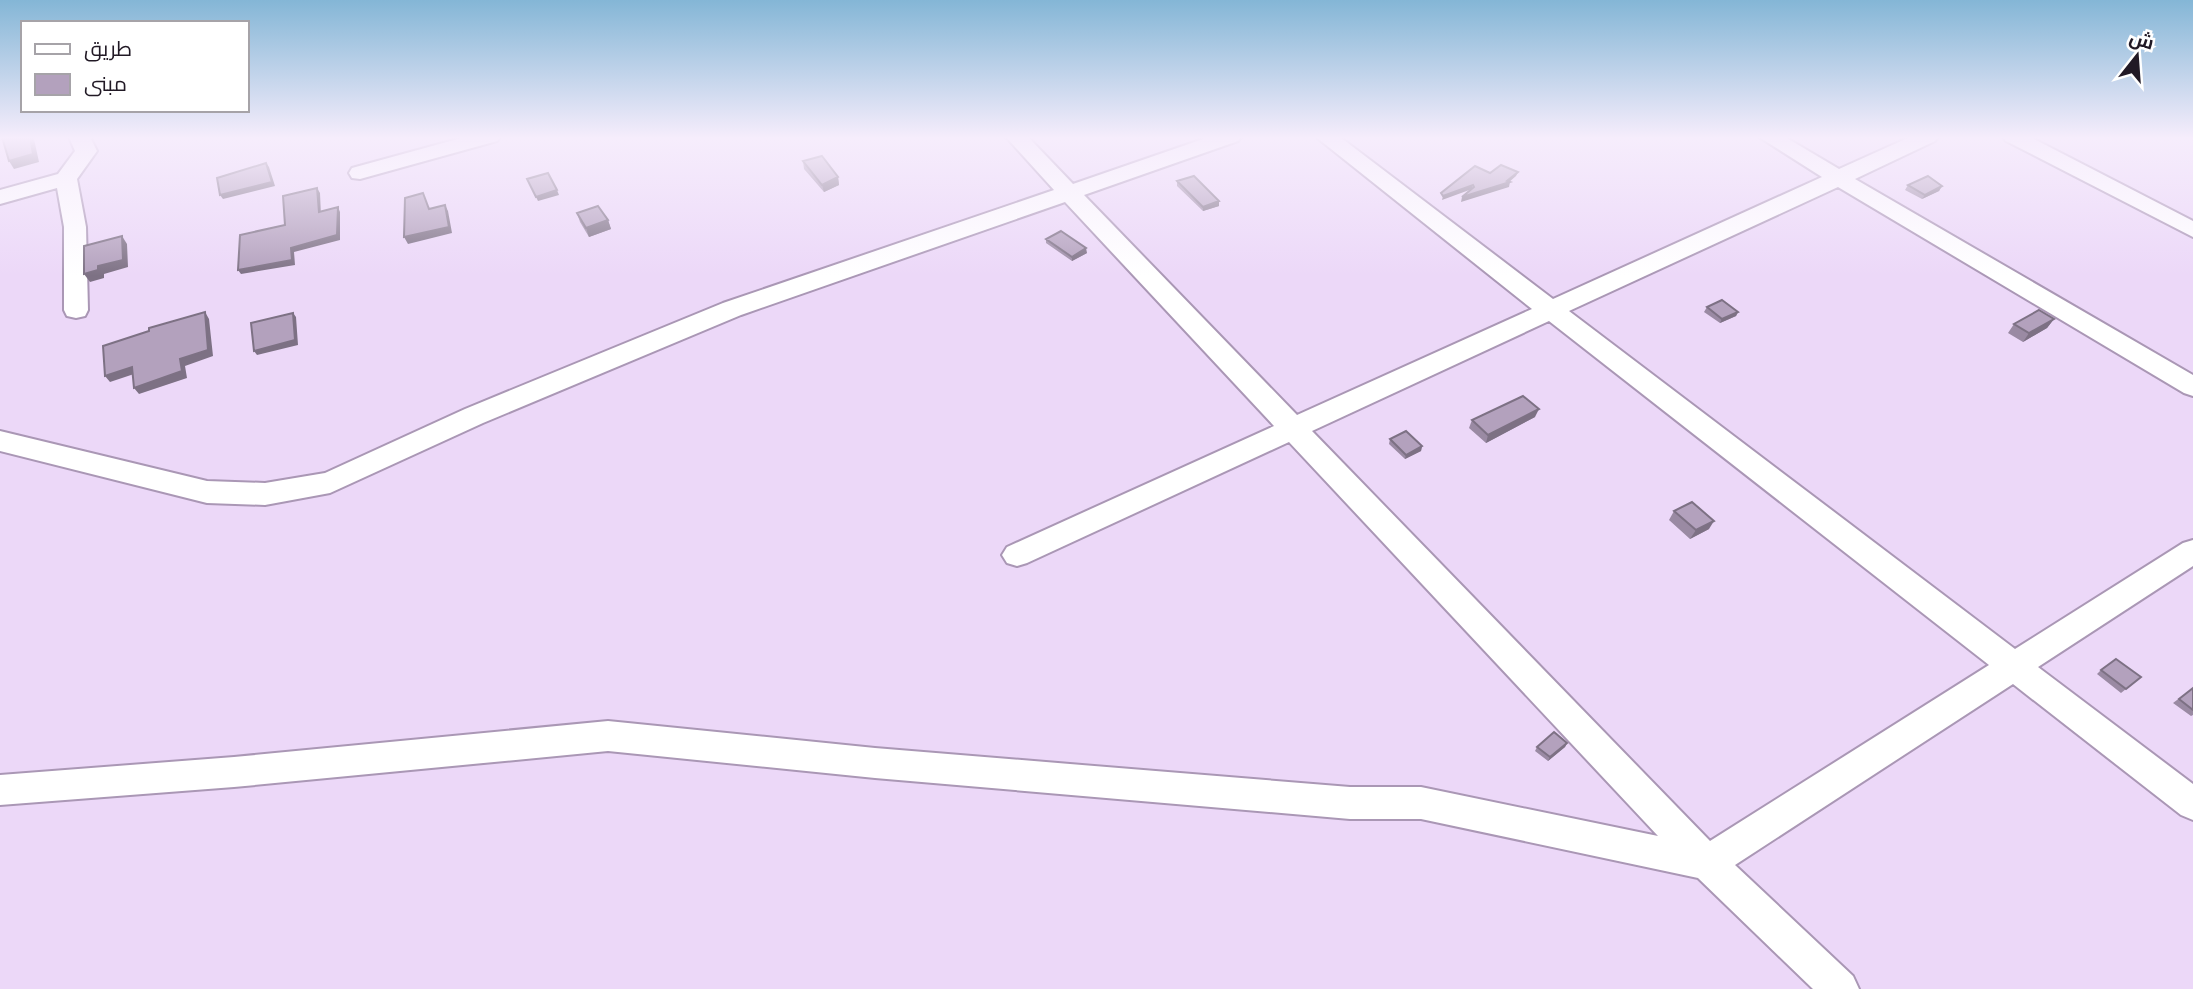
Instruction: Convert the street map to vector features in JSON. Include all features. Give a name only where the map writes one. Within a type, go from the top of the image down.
[{"type":"street","points":[[0,197],[50,183]]},
{"type":"street","points":[[66,183],[72,199],[76,243],[76,310]]},
{"type":"street","points":[[1060,183],[1707,863],[1840,989]]},
{"type":"street","points":[[0,441],[207,492],[265,494],[330,483],[474,416],[732,309],[1098,183]]},
{"type":"street","points":[[1385,183],[2193,804]]},
{"type":"street","points":[[1017,555],[1828,183]]},
{"type":"street","points":[[1848,183],[2193,387]]},
{"type":"street","points":[[2101,183],[2193,230]]},
{"type":"street","points":[[0,790],[234,772],[608,736],[943,769],[1350,803],[1422,803],[1707,863],[2193,551]]},
{"type":"building","points":[[218,183],[267,183],[220,195]]},
{"type":"building","points":[[529,183],[553,183],[557,190],[536,197]]},
{"type":"building","points":[[1179,183],[1201,183],[1219,201],[1203,207]]},
{"type":"building","points":[[1453,183],[1506,183],[1462,197],[1473,185],[1443,196],[1441,193]]},
{"type":"building","points":[[1938,183],[1942,186],[1925,195],[1908,185]]},
{"type":"building","points":[[317,188],[319,212],[338,207],[337,235],[291,248],[292,260],[238,270],[240,235],[285,225],[283,196]]},
{"type":"building","points":[[423,193],[429,209],[445,205],[449,227],[404,237],[405,198]]},
{"type":"building","points":[[598,206],[608,220],[586,228],[577,213]]},
{"type":"building","points":[[1061,231],[1086,248],[1072,257],[1046,239]]},
{"type":"building","points":[[122,236],[123,260],[98,266],[98,270],[84,274],[84,246]]},
{"type":"building","points":[[1722,300],[1738,312],[1722,319],[1707,307]]},
{"type":"building","points":[[2039,310],[2054,319],[2029,333],[2014,324]]},
{"type":"building","points":[[205,312],[208,350],[180,359],[182,371],[134,388],[132,367],[105,376],[103,346],[149,331],[149,328]]},
{"type":"building","points":[[293,313],[295,340],[254,351],[251,323]]},
{"type":"building","points":[[1523,396],[1539,409],[1488,435],[1472,420]]},
{"type":"building","points":[[1406,431],[1422,446],[1406,455],[1390,439]]},
{"type":"building","points":[[1692,502],[1714,521],[1696,530],[1674,511]]},
{"type":"building","points":[[2116,659],[2141,677],[2126,689],[2101,670]]},
{"type":"building","points":[[2193,688],[2193,710],[2179,699]]},
{"type":"building","points":[[1554,732],[1567,743],[1550,757],[1537,747]]}]
